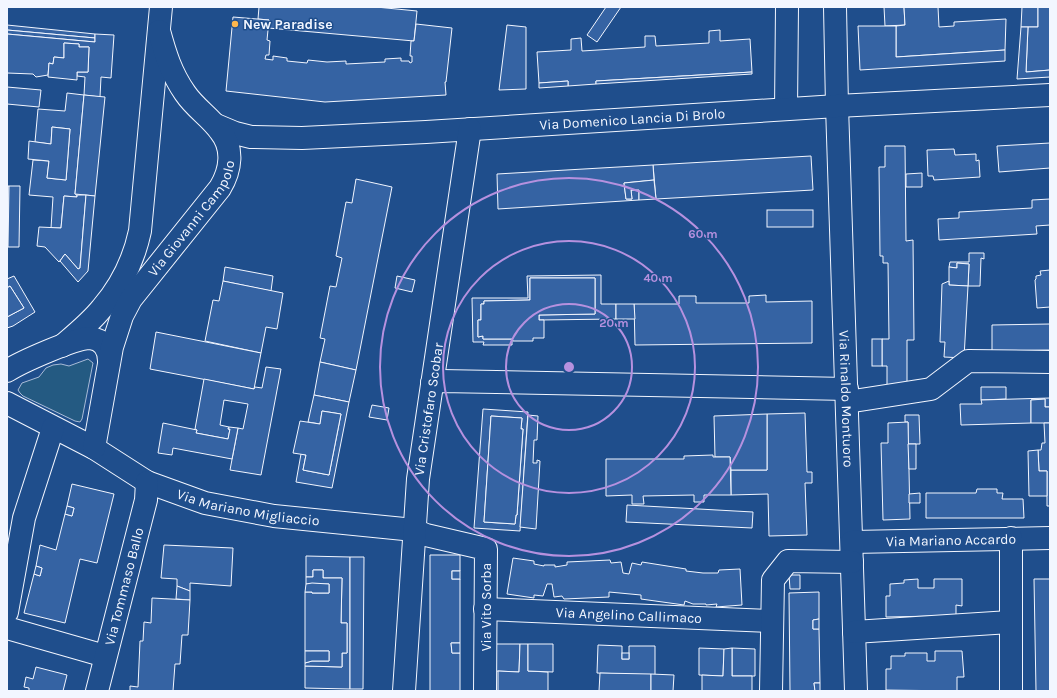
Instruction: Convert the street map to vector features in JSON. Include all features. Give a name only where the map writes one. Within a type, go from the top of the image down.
[{"type":"street","name":"Via Giovanni Campolo","points":[[124,293],[129,266],[136,251],[140,231],[161,7]]},
{"type":"street","points":[[786,109],[787,7]]},
{"type":"street","name":"Via Rinaldo Montuoro","points":[[835,7],[856,691]]},
{"type":"street","name":"Via Giovanni Campolo","points":[[124,293],[224,181],[229,167],[229,152],[224,138],[209,119],[193,103],[175,79],[168,62],[159,31]]},
{"type":"street","name":"Via Domenico Lancia Di Brolo","points":[[148,147],[156,115],[165,104],[172,102],[179,102],[235,133],[251,137],[294,138],[1050,95]]},
{"type":"street","name":"Via Cristofaro Scobar","points":[[404,691],[418,479],[470,129]]},
{"type":"street","points":[[62,346],[103,307],[124,293]]},
{"type":"street","points":[[94,448],[109,362],[122,316],[124,293]]},
{"type":"street","points":[[9,369],[62,346],[91,338],[103,343],[107,348],[109,362]]},
{"type":"street","points":[[432,383],[441,381],[847,395],[931,389],[968,362],[1050,362]]},
{"type":"street","name":"Via Mariano Migliaccio","points":[[7,404],[94,448],[147,482],[204,503],[274,516],[414,530]]},
{"type":"street","points":[[7,612],[24,518],[53,428]]},
{"type":"street","name":"Via Tommaso Ballo","points":[[97,691],[146,500],[147,482]]},
{"type":"street","name":"Via Vito Sorba","points":[[414,530],[426,535],[486,549],[485,691]]},
{"type":"street","points":[[1011,538],[1011,691]]},
{"type":"street","name":"Via Mariano Accardo","points":[[772,620],[773,580],[788,561],[852,552],[1011,538],[1050,538]]},
{"type":"street","name":"Via Angelino Callimaco","points":[[485,609],[772,620]]},
{"type":"street","points":[[771,691],[772,620]]},
{"type":"street","points":[[854,632],[1010,622]]},
{"type":"street","points":[[7,628],[105,656]]},
{"type":"shaded area","points":[[88,359],[93,363],[82,419],[80,422],[23,396],[18,390],[22,383],[39,377],[46,368],[61,364],[69,366]]},
{"type":"building","points":[[259,7],[376,7],[417,11],[414,41],[268,28],[269,20],[258,19]]},
{"type":"building","points":[[606,7],[621,7],[597,42],[587,35]]},
{"type":"building","points":[[884,7],[904,7],[905,25],[885,26]]},
{"type":"building","points":[[904,7],[938,7],[939,27],[954,26],[954,22],[1006,19],[1005,50],[896,57],[896,26],[905,25]]},
{"type":"building","points":[[1022,7],[1038,7],[1038,27],[1021,27]]},
{"type":"building","points":[[1038,7],[1050,7],[1050,70],[1026,72],[1028,27],[1038,27]]},
{"type":"building","points":[[233,17],[269,20],[267,40],[270,41],[269,55],[266,55],[265,59],[273,60],[273,56],[287,58],[287,61],[307,63],[308,60],[327,62],[346,61],[346,64],[385,62],[385,59],[401,58],[401,61],[409,61],[410,63],[412,62],[412,56],[410,56],[411,41],[414,41],[416,24],[452,28],[445,82],[446,95],[325,102],[226,91]]},
{"type":"building","points":[[7,25],[95,34],[95,38],[7,30]]},
{"type":"building","points":[[507,25],[526,27],[526,89],[499,90]]},
{"type":"building","points":[[858,26],[896,26],[896,57],[1005,50],[1005,61],[860,70]]},
{"type":"building","points":[[1021,27],[1028,27],[1026,72],[1050,70],[1050,77],[1017,79]]},
{"type":"building","points":[[7,30],[95,38],[95,42],[7,34]]},
{"type":"building","points":[[720,30],[720,41],[750,39],[752,72],[596,81],[596,84],[568,86],[568,81],[539,83],[537,52],[571,50],[571,39],[581,38],[582,51],[645,47],[645,36],[655,36],[656,46],[709,43],[709,31]]},
{"type":"building","points":[[7,34],[95,42],[95,34],[114,35],[111,78],[101,77],[100,97],[84,95],[85,77],[77,76],[77,72],[88,72],[89,47],[79,47],[79,44],[64,43],[64,58],[54,57],[53,64],[49,63],[48,75],[36,77],[33,74],[7,73]]},
{"type":"building","points":[[64,43],[79,44],[79,47],[89,47],[88,72],[77,72],[77,80],[48,77],[49,63],[53,64],[54,57],[64,58]]},
{"type":"building","points":[[752,72],[752,74],[596,84],[596,81]]},
{"type":"building","points":[[568,81],[568,86],[539,88],[539,83]]},
{"type":"building","points":[[7,87],[41,90],[39,107],[7,104]]},
{"type":"building","points":[[67,93],[84,95],[75,194],[77,197],[64,196],[61,228],[51,228],[53,197],[29,195],[33,160],[49,161],[47,178],[66,180],[70,129],[52,127],[51,144],[35,142],[38,109],[65,111]]},
{"type":"building","points":[[84,95],[105,97],[95,196],[75,194]]},
{"type":"building","points":[[52,127],[70,129],[66,180],[47,178],[49,161],[28,159],[29,141],[51,144]]},
{"type":"building","points":[[1050,143],[1050,168],[999,172],[997,146]]},
{"type":"building","points":[[885,146],[905,146],[906,241],[913,240],[914,340],[907,340],[907,387],[887,387],[887,366],[882,366],[882,339],[889,339],[888,263],[883,263],[883,256],[880,256],[879,167],[885,167]]},
{"type":"building","points":[[954,149],[955,155],[976,154],[976,161],[979,160],[980,177],[934,180],[933,176],[928,176],[927,150]]},
{"type":"building","points":[[811,156],[813,190],[656,199],[653,165]]},
{"type":"building","points":[[653,165],[654,180],[624,183],[626,199],[632,199],[631,190],[639,190],[639,200],[498,209],[497,174]]},
{"type":"building","points":[[922,173],[922,187],[906,187],[906,174]]},
{"type":"building","points":[[356,179],[392,187],[356,370],[320,362],[325,339],[320,338],[330,286],[336,287],[342,258],[336,256],[346,202],[352,203]]},
{"type":"building","points":[[654,180],[656,199],[639,200],[639,190],[631,190],[632,199],[626,199],[624,183]]},
{"type":"building","points":[[7,186],[9,186],[7,269]]},
{"type":"building","points":[[9,186],[20,186],[19,247],[8,247]]},
{"type":"building","points":[[77,195],[86,195],[80,268],[78,269],[65,254],[59,262],[45,247],[37,246],[39,227],[61,228],[64,196],[77,197]]},
{"type":"building","points":[[86,195],[95,196],[88,271],[78,282],[60,261],[65,254],[78,269],[80,268]]},
{"type":"building","points":[[1050,199],[1050,225],[1036,226],[1037,234],[939,240],[938,219],[959,218],[959,212],[1032,208],[1032,200]]},
{"type":"building","points":[[767,210],[813,210],[813,227],[767,227]]},
{"type":"building","points":[[969,253],[984,253],[984,259],[981,258],[980,286],[968,286],[969,264],[957,263],[957,268],[949,267],[950,262],[969,262]]},
{"type":"building","points":[[957,263],[969,264],[968,286],[949,285],[949,267],[957,268]]},
{"type":"building","points":[[225,267],[273,276],[271,291],[223,281]]},
{"type":"building","points":[[1050,270],[1050,307],[1037,308],[1036,276],[1041,275],[1040,271]]},
{"type":"building","points":[[601,275],[601,304],[616,304],[616,319],[539,320],[539,315],[595,314],[595,278],[530,278],[530,300],[484,301],[484,304],[481,304],[481,320],[478,320],[478,337],[483,336],[483,339],[512,339],[512,345],[483,345],[484,342],[473,342],[472,298],[528,298],[527,276]]},
{"type":"building","points":[[14,276],[35,312],[13,326],[7,328],[7,317],[24,308],[10,286],[7,288],[7,279]]},
{"type":"building","points":[[397,276],[415,280],[412,292],[395,288]]},
{"type":"building","points":[[530,278],[595,278],[595,314],[539,315],[539,320],[544,320],[544,338],[533,338],[533,341],[483,339],[483,336],[478,337],[478,320],[481,320],[481,304],[484,304],[484,301],[530,300]]},
{"type":"building","points":[[223,281],[283,293],[277,329],[266,327],[261,353],[205,341],[213,300],[219,301]]},
{"type":"building","points":[[949,281],[949,285],[968,286],[964,358],[944,357],[945,342],[940,342],[942,284]]},
{"type":"building","points":[[10,286],[24,308],[7,317],[7,288]]},
{"type":"building","points":[[766,295],[766,302],[812,301],[812,343],[635,345],[634,304],[679,304],[679,296],[696,296],[696,303],[749,303],[749,296]]},
{"type":"building","points":[[616,304],[634,304],[635,319],[616,319]]},
{"type":"building","points":[[1050,324],[1050,350],[992,351],[992,325]]},
{"type":"building","points":[[156,332],[261,353],[254,389],[150,369]]},
{"type":"building","points":[[872,339],[882,339],[882,366],[872,366]]},
{"type":"building","points":[[320,362],[356,370],[349,402],[314,395]]},
{"type":"building","points":[[266,367],[281,369],[261,475],[230,470],[238,428],[243,429],[248,404],[224,400],[220,425],[229,427],[228,439],[196,433],[197,430],[195,429],[204,379],[254,389],[255,387],[262,388]]},
{"type":"building","points":[[981,387],[1006,387],[1006,399],[981,400]]},
{"type":"building","points":[[314,395],[349,402],[332,488],[296,482],[301,454],[306,455],[303,470],[329,475],[341,414],[322,411],[320,424],[308,422]]},
{"type":"building","points":[[1050,398],[1050,407],[1045,407],[1045,399],[1031,400],[1031,423],[961,425],[960,404],[982,404],[981,400]]},
{"type":"building","points":[[1045,399],[1045,407],[1050,407],[1050,423],[1031,423],[1031,400]]},
{"type":"building","points":[[372,405],[389,408],[387,420],[369,417]]},
{"type":"building","points":[[483,409],[528,412],[520,531],[474,528]],"holes":[[[491,416],[522,418],[521,429],[523,429],[517,515],[515,524],[484,522]]]},
{"type":"building","points":[[322,411],[341,414],[329,475],[303,470],[306,455],[293,453],[300,421],[320,424]]},
{"type":"building","points":[[805,413],[807,472],[812,472],[812,483],[805,483],[807,535],[769,536],[768,494],[731,495],[731,470],[767,470],[767,414]]},
{"type":"building","points":[[767,414],[767,470],[731,470],[730,457],[715,457],[714,416]]},
{"type":"building","points":[[528,415],[538,416],[537,440],[534,440],[533,463],[537,463],[537,460],[540,461],[536,529],[520,527]]},
{"type":"building","points":[[905,415],[919,415],[920,444],[908,444],[908,422],[905,422]]},
{"type":"building","points":[[491,416],[522,418],[521,429],[523,429],[517,515],[515,524],[484,522]]},
{"type":"building","points":[[908,422],[910,519],[883,520],[881,443],[888,443],[888,423]]},
{"type":"building","points":[[163,423],[197,430],[196,433],[228,439],[229,427],[238,428],[232,459],[173,448],[172,455],[158,453]]},
{"type":"building","points":[[1044,423],[1050,423],[1050,506],[1047,506],[1047,471],[1039,471],[1038,450],[1041,450],[1042,443],[1045,443]]},
{"type":"building","points":[[908,444],[916,444],[916,469],[909,469]]},
{"type":"building","points":[[1038,450],[1039,471],[1047,471],[1047,496],[1029,496],[1028,451]]},
{"type":"building","points":[[713,455],[713,457],[730,457],[731,495],[704,495],[704,502],[694,502],[694,495],[643,496],[644,504],[632,504],[632,495],[606,496],[606,459],[684,459],[684,456]]},
{"type":"building","points":[[72,484],[114,494],[97,563],[80,559],[65,623],[24,613],[34,574],[40,576],[42,568],[36,566],[40,545],[56,550],[65,514],[72,516],[74,508],[67,506]]},
{"type":"building","points":[[977,489],[997,489],[997,493],[1003,493],[1002,499],[1023,499],[1024,518],[926,518],[926,493],[976,493]]},
{"type":"building","points":[[920,493],[920,503],[909,503],[909,494]]},
{"type":"building","points":[[627,505],[753,512],[752,528],[626,522]]},
{"type":"building","points":[[67,506],[74,508],[72,516],[65,514]]},
{"type":"building","points":[[164,545],[233,548],[231,586],[190,583],[190,591],[177,586],[177,579],[161,578]]},
{"type":"building","points":[[430,555],[460,555],[460,571],[452,571],[452,579],[460,579],[460,643],[451,643],[452,653],[460,653],[460,691],[430,691]]},
{"type":"building","points":[[306,556],[350,557],[350,689],[305,688],[305,666],[342,667],[342,653],[347,653],[347,623],[341,623],[342,578],[323,578],[323,570],[313,570],[313,577],[306,577]]},
{"type":"building","points":[[350,557],[364,557],[363,689],[350,689]]},
{"type":"building","points":[[513,558],[534,561],[534,564],[544,566],[555,565],[555,567],[567,565],[567,562],[610,560],[611,563],[621,562],[623,573],[629,574],[632,563],[641,565],[642,562],[703,573],[718,573],[719,570],[740,569],[742,605],[716,607],[717,604],[693,604],[685,601],[684,605],[641,599],[641,595],[609,592],[609,597],[564,599],[562,596],[554,597],[552,584],[547,584],[543,596],[534,595],[534,598],[507,594]]},
{"type":"building","points":[[36,566],[42,568],[40,576],[34,574]]},
{"type":"building","points":[[313,570],[323,570],[323,578],[342,578],[341,623],[347,623],[347,653],[342,653],[342,667],[305,666],[305,663],[312,661],[329,661],[329,651],[305,651],[305,592],[329,593],[329,584],[306,584],[306,577],[313,577]]},
{"type":"building","points":[[452,571],[460,571],[460,579],[452,579]]},
{"type":"building","points":[[789,575],[800,575],[800,589],[790,589]]},
{"type":"building","points":[[918,579],[918,588],[934,588],[934,579],[962,579],[962,606],[956,605],[956,619],[935,616],[886,617],[886,596],[890,596],[890,584],[904,583],[904,580]]},
{"type":"building","points":[[1034,579],[1050,579],[1050,691],[1036,691]]},
{"type":"building","points":[[306,584],[329,584],[329,593],[305,592]]},
{"type":"building","points":[[177,586],[190,591],[190,600],[176,599]]},
{"type":"building","points":[[819,592],[819,619],[813,620],[813,629],[819,629],[820,683],[814,683],[815,691],[790,691],[789,593]]},
{"type":"building","points":[[152,598],[190,600],[188,635],[182,635],[180,664],[175,664],[173,691],[130,691],[130,686],[138,687],[140,641],[143,641],[144,622],[151,623]]},
{"type":"building","points":[[819,619],[819,629],[813,629],[813,620]]},
{"type":"building","points":[[451,643],[460,643],[460,653],[452,653]]},
{"type":"building","points":[[496,644],[520,644],[519,672],[496,671]]},
{"type":"building","points":[[520,644],[528,644],[528,671],[548,672],[548,691],[498,691],[498,671],[519,672]]},
{"type":"building","points":[[528,644],[553,644],[553,672],[528,671]]},
{"type":"building","points":[[598,645],[622,646],[622,659],[629,659],[629,646],[655,646],[655,675],[597,673]]},
{"type":"building","points":[[699,648],[724,649],[723,676],[699,675]]},
{"type":"building","points":[[732,648],[755,649],[755,676],[732,676]]},
{"type":"building","points":[[732,648],[732,676],[752,676],[752,691],[702,691],[702,675],[723,676],[724,649]]},
{"type":"building","points":[[305,651],[329,651],[329,661],[312,661],[305,663]]},
{"type":"building","points":[[935,651],[962,651],[964,677],[957,677],[957,691],[886,690],[886,669],[891,669],[891,656],[905,656],[905,653],[927,653],[927,661],[935,661]]},
{"type":"building","points":[[622,653],[629,653],[629,659],[622,659]]},
{"type":"building","points":[[36,667],[67,675],[63,691],[29,691],[29,688],[24,687],[26,677],[33,679]]},
{"type":"building","points":[[600,673],[651,674],[651,691],[599,691]]},
{"type":"building","points":[[651,674],[674,675],[673,691],[651,691]]},
{"type":"building","points":[[814,683],[820,683],[820,691],[815,691]]},
{"type":"place","name":"New Paradise","points":[[235,24]]}]
